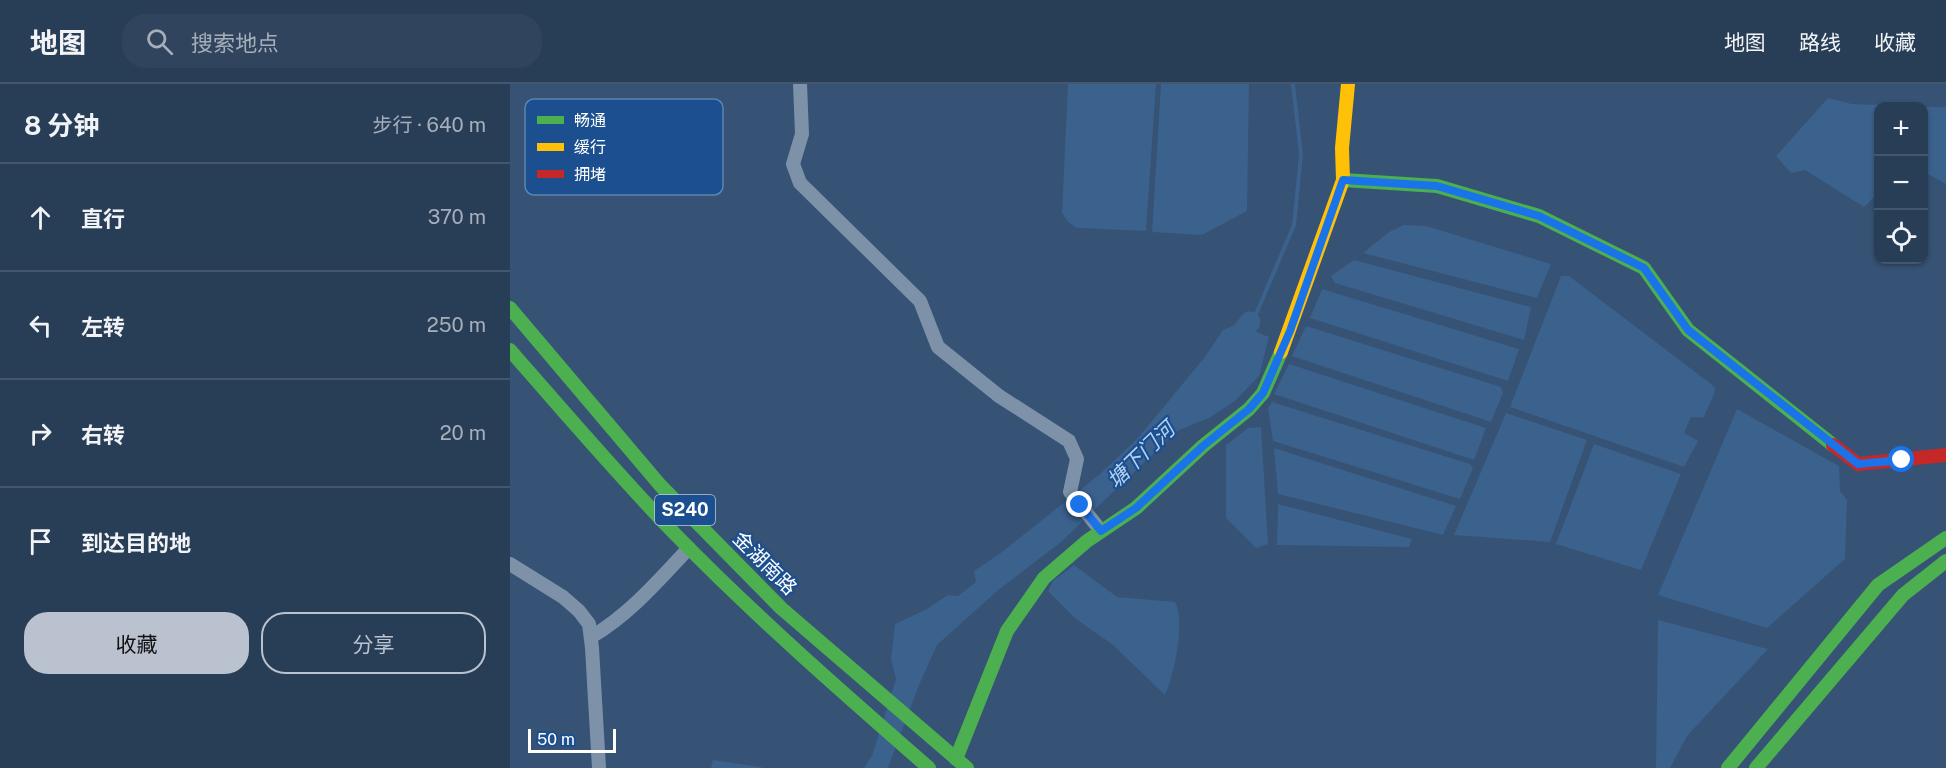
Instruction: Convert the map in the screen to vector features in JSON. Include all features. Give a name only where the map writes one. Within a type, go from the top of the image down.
[{"type":"main road","points":[[962,763],[1008,631],[1044,578],[1101,531],[1136,508],[1203,446],[1249,409],[1263,393],[1290,331],[1343,180],[1342,148],[1348,84]]},
{"type":"main road","points":[[1343,180],[1437,186],[1539,216],[1644,268],[1688,330],[1858,464],[1946,456]]},
{"type":"main road","name":"金湖南路","points":[[510,308],[660,485],[781,608],[962,763]]},
{"type":"main road","name":"S240","points":[[510,350],[640,497],[689,548],[772,630],[927,766]]},
{"type":"main road","points":[[1728,768],[1878,585],[1946,538]]},
{"type":"main road","points":[[1756,768],[1903,595],[1946,561]]},
{"type":"street","points":[[800,84],[802,134],[793,164],[800,183],[920,301],[938,347],[999,396],[1069,441],[1077,459],[1070,492],[1101,531]]},
{"type":"street","points":[[591,637],[608,627],[646,593],[689,548]]},
{"type":"street","points":[[510,564],[563,597],[579,611],[589,624],[599,768]]},
{"type":"water","points":[[1068,84],[1156,84],[1146,231],[1077,228],[1068,222],[1062,213]]},
{"type":"water","points":[[1161,84],[1249,84],[1247,211],[1202,235],[1152,232]]},
{"type":"water","points":[[1828,98],[1852,104],[1874,105],[1874,197],[1864,207],[1805,170],[1791,173],[1776,156]]},
{"type":"water","points":[[1928,107],[1946,107],[1946,184],[1928,174]]},
{"type":"water","points":[[1404,225],[1426,226],[1551,264],[1537,298],[1363,253],[1389,232]]},
{"type":"water","points":[[1354,260],[1531,307],[1524,340],[1335,283],[1331,276]]},
{"type":"water","points":[[1561,276],[1569,276],[1715,387],[1714,395],[1703,418],[1691,417],[1684,433],[1698,441],[1684,467],[1510,407]]},
{"type":"water","points":[[1322,289],[1519,349],[1508,381],[1310,318]]},
{"type":"water","points":[[1238,324],[1269,337],[1259,376],[1235,401],[1209,418],[1177,431],[1061,542],[997,591],[937,645],[919,685],[888,768],[864,768],[872,756],[896,679],[891,659],[895,624],[927,609],[948,595],[958,596],[976,582],[974,571],[1002,552],[1100,474],[1138,438],[1204,358],[1223,330]]},
{"type":"water","points":[[1306,326],[1501,387],[1503,393],[1491,422],[1292,356]]},
{"type":"water","points":[[1289,364],[1486,428],[1474,460],[1274,394]]},
{"type":"water","points":[[1272,402],[1470,464],[1473,468],[1460,499],[1273,441],[1268,408]]},
{"type":"water","points":[[1737,409],[1839,466],[1840,491],[1847,500],[1845,559],[1767,628],[1658,595]]},
{"type":"water","points":[[1506,413],[1587,440],[1550,542],[1454,535]]},
{"type":"water","points":[[1261,427],[1268,544],[1256,548],[1226,518],[1226,445],[1248,428]]},
{"type":"water","points":[[1594,444],[1681,474],[1641,570],[1556,544]]},
{"type":"water","points":[[1274,448],[1456,506],[1443,535],[1278,494]]},
{"type":"water","points":[[1278,504],[1412,539],[1409,547],[1277,545]]},
{"type":"water","points":[[1074,565],[1117,597],[1175,602],[1178,611],[1179,635],[1172,675],[1165,695],[1113,645],[1076,619],[1048,591],[1053,581]]},
{"type":"water","points":[[1658,620],[1768,649],[1687,736],[1670,768],[1656,768]]},
{"type":"water","points":[[713,760],[761,767],[762,768],[711,768]]},
{"type":"waterway","name":"塘下门河","points":[[1250,322],[1257,312],[1294,225],[1301,155],[1293,84]]},
{"type":"waterway","name":"塘下门河","points":[[1228,350],[1250,322]]},
{"type":"traffic: fast","points":[[1343,180],[1437,186],[1539,216],[1644,268],[1688,330],[1833,445]]},
{"type":"traffic: fast","points":[[510,308],[660,485],[781,608],[967,768]]},
{"type":"traffic: fast","points":[[510,350],[632,488],[705,564],[799,653],[929,768]]},
{"type":"traffic: fast","points":[[956,759],[1007,631],[1044,578],[1087,541],[1136,508],[1203,446],[1249,409],[1263,393],[1281,352]]},
{"type":"traffic: fast","points":[[1728,768],[1878,585],[1946,538]]},
{"type":"traffic: fast","points":[[1756,768],[1903,595],[1946,561]]},
{"type":"traffic: slow","points":[[1281,352],[1343,180],[1342,148],[1348,84]]},
{"type":"traffic: jam","points":[[1833,445],[1858,464],[1946,455]]},
{"type":"route","points":[[1080,505],[1101,531],[1136,508],[1203,446],[1249,409],[1263,393],[1290,331],[1343,180],[1437,186],[1539,216],[1644,268],[1688,330],[1858,464],[1902,460]]}]
